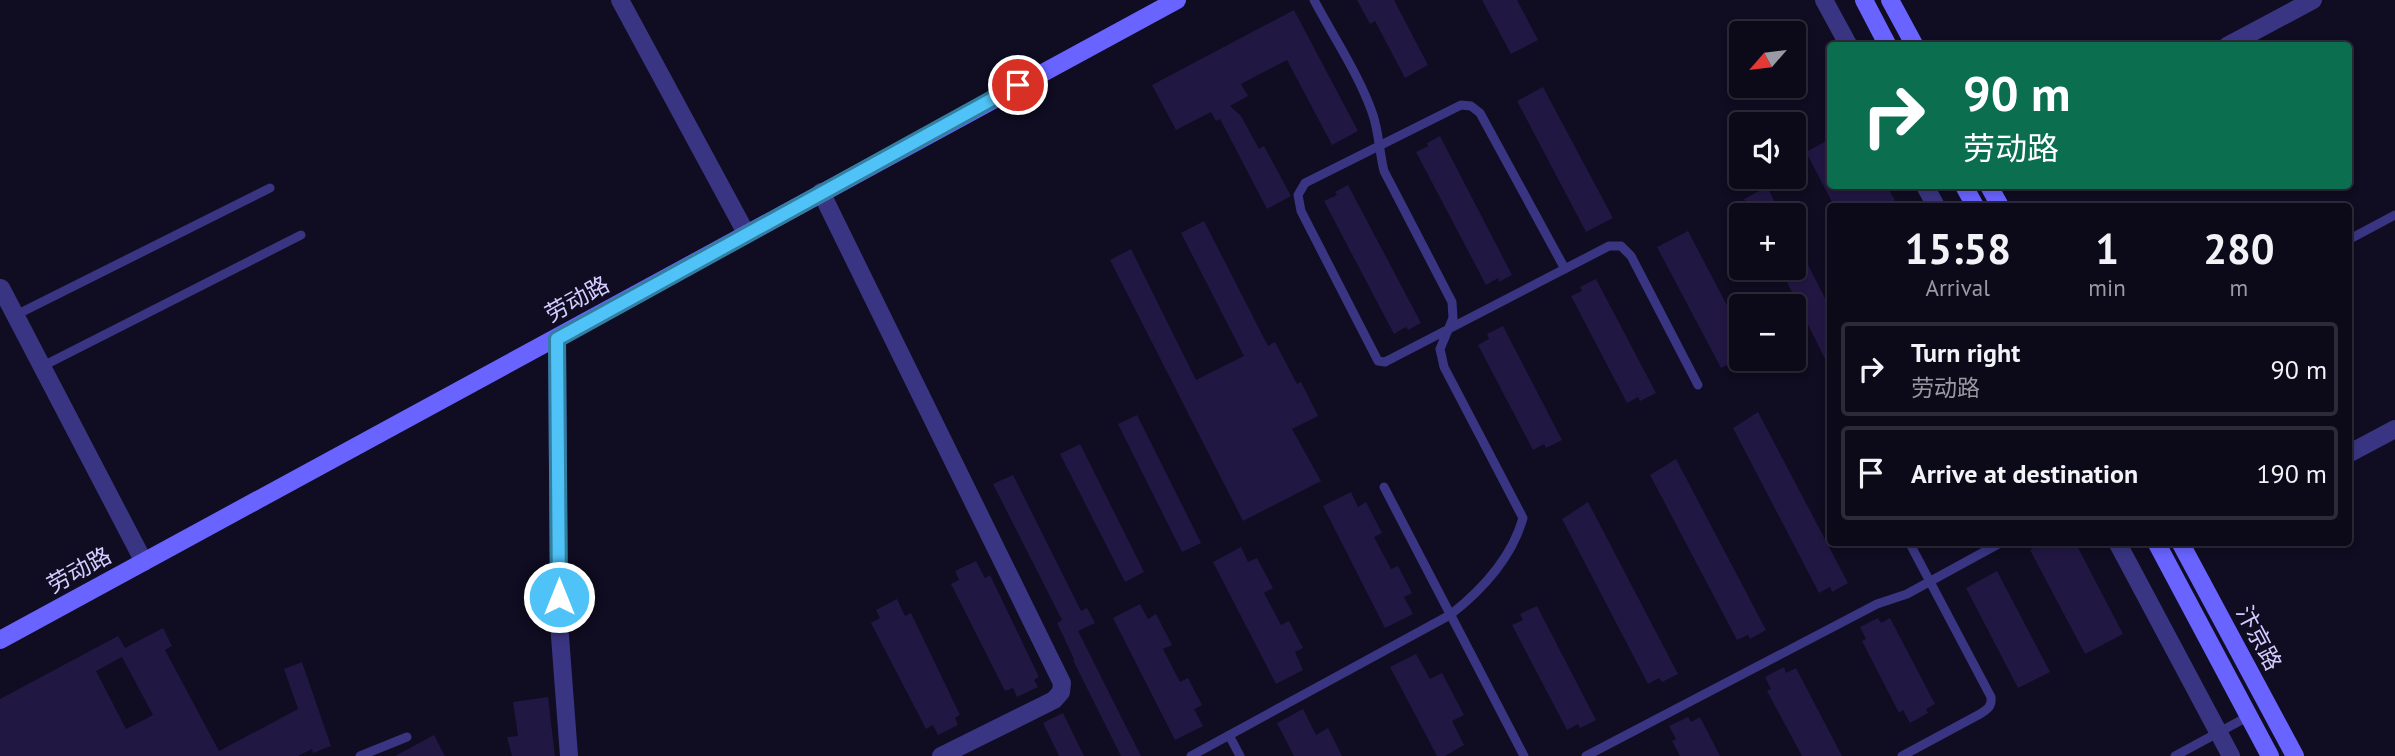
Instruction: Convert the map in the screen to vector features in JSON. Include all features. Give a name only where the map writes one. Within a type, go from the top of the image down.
[{"type":"street","points":[[620,0],[746,233]]},
{"type":"street","name":"劳动路","points":[[0,640],[1177,0]]},
{"type":"street","points":[[1824,0],[1847,42]]},
{"type":"street","points":[[1864,0],[1886,42]]},
{"type":"street","points":[[1890,0],[1912,42]]},
{"type":"street","points":[[2234,42],[2313,0]]},
{"type":"street","points":[[821,192],[1062,683],[1061,692],[1054,700],[941,756]]},
{"type":"street","points":[[1,288],[144,562]]},
{"type":"street","points":[[557,339],[559,623],[569,756]]},
{"type":"street","points":[[2352,452],[2395,429]]},
{"type":"street","points":[[2119,546],[2231,756]]},
{"type":"street","name":"汴京路","points":[[2158,546],[2270,756]]},
{"type":"street","name":"汴京路","points":[[2183,546],[2295,756]]},
{"type":"lane","points":[[1191,756],[1450,615],[1469,600],[1496,569],[1511,548],[1523,518],[1444,368],[1440,349],[1453,318],[1452,302],[1384,171],[1378,146],[1378,130],[1371,109],[1314,0]]},
{"type":"lane","points":[[1565,269],[1480,113],[1471,106],[1461,105],[1305,183],[1298,195],[1301,211],[1378,361],[1385,362],[1448,330],[1565,269],[1609,246],[1621,246],[1631,256],[1698,385]]},
{"type":"lane","points":[[14,316],[270,188]]},
{"type":"lane","points":[[2352,238],[2395,215]]},
{"type":"lane","points":[[41,367],[301,235]]},
{"type":"lane","points":[[1384,487],[1524,756]]},
{"type":"lane","points":[[1902,756],[1980,714],[1991,704],[1990,697],[1911,546]]},
{"type":"lane","points":[[1586,756],[1877,604],[1907,594],[1995,546]]},
{"type":"lane","points":[[2175,756],[2249,716]]},
{"type":"lane","points":[[1229,735],[1240,756]]},
{"type":"lane","points":[[360,756],[407,737]]},
{"type":"building","points":[[1357,0],[1394,0],[1428,65],[1405,78],[1375,21],[1370,24]]},
{"type":"building","points":[[1482,0],[1517,0],[1538,40],[1511,54]]},
{"type":"building","points":[[1294,10],[1358,131],[1332,145],[1287,60],[1241,84],[1248,96],[1230,106],[1241,116],[1259,149],[1264,146],[1291,196],[1267,209],[1220,119],[1216,121],[1211,112],[1176,130],[1152,85]]},
{"type":"building","points":[[1543,87],[1613,218],[1586,232],[1517,101]]},
{"type":"building","points":[[1440,136],[1512,275],[1499,282],[1498,278],[1486,285],[1416,152]]},
{"type":"building","points":[[1827,141],[1827,189],[1889,189],[1896,203],[1832,203],[1806,152]]},
{"type":"building","points":[[1348,185],[1421,323],[1408,330],[1406,327],[1394,334],[1324,201],[1337,195],[1335,192]]},
{"type":"building","points":[[1768,189],[1776,203],[1746,203],[1744,199]]},
{"type":"building","points":[[1204,221],[1268,346],[1275,342],[1297,384],[1301,382],[1318,416],[1292,429],[1321,481],[1243,521],[1110,260],[1131,249],[1196,380],[1244,356],[1181,233]]},
{"type":"building","points":[[1688,231],[1729,309],[1729,364],[1721,368],[1657,247]]},
{"type":"building","points":[[1806,261],[1827,302],[1827,363],[1806,321],[1806,294],[1793,294],[1786,280],[1806,280]]},
{"type":"building","points":[[1596,279],[1656,393],[1640,401],[1638,397],[1627,403],[1571,296],[1582,291],[1580,287]]},
{"type":"building","points":[[1503,326],[1562,440],[1546,448],[1544,444],[1533,450],[1478,345],[1489,339],[1487,334]]},
{"type":"building","points":[[1758,412],[1848,583],[1832,592],[1830,587],[1819,593],[1733,428]]},
{"type":"building","points":[[1137,415],[1201,543],[1182,552],[1118,424]]},
{"type":"building","points":[[1080,444],[1144,572],[1125,582],[1060,454]]},
{"type":"building","points":[[1676,459],[1766,630],[1750,639],[1748,635],[1737,640],[1650,475]]},
{"type":"building","points":[[1013,475],[1081,611],[1087,608],[1095,623],[1078,631],[1141,756],[1121,756],[1073,660],[1057,623],[1062,620],[993,484]]},
{"type":"building","points":[[1351,492],[1358,507],[1366,502],[1382,533],[1374,537],[1391,569],[1398,566],[1412,593],[1404,597],[1413,614],[1385,628],[1323,506]]},
{"type":"building","points":[[1588,502],[1678,674],[1662,682],[1659,678],[1648,684],[1562,519]]},
{"type":"building","points":[[2036,546],[2077,546],[2123,634],[2085,654],[2030,550]]},
{"type":"building","points":[[1241,547],[1248,562],[1257,558],[1273,588],[1264,593],[1281,625],[1289,621],[1303,648],[1295,652],[1303,670],[1276,684],[1213,562]]},
{"type":"building","points":[[976,561],[985,578],[990,575],[1039,677],[1034,680],[1038,687],[1017,697],[1013,688],[1005,691],[951,584],[959,580],[955,571]]},
{"type":"building","points":[[1997,571],[2050,672],[2018,688],[1966,588]]},
{"type":"building","points":[[897,599],[905,616],[911,613],[960,715],[955,718],[958,725],[938,735],[933,725],[926,729],[871,623],[880,618],[876,610]]},
{"type":"building","points":[[1140,604],[1148,619],[1156,614],[1172,645],[1163,649],[1180,682],[1188,678],[1202,705],[1194,709],[1203,726],[1175,740],[1113,618]]},
{"type":"building","points":[[1537,606],[1596,720],[1580,728],[1578,724],[1567,730],[1512,625],[1523,620],[1520,614]]},
{"type":"building","points":[[1878,618],[1881,623],[1890,618],[1935,704],[1926,709],[1928,713],[1910,723],[1903,710],[1899,713],[1862,641],[1866,639],[1860,627]]},
{"type":"building","points":[[163,628],[172,646],[165,650],[219,751],[298,709],[284,669],[302,662],[331,746],[313,753],[312,749],[298,756],[0,756],[0,699],[118,636],[125,648]],"holes":[[[122,657],[153,715],[126,729],[96,671]]]},
{"type":"building","points":[[1416,654],[1430,679],[1442,673],[1464,715],[1452,721],[1464,745],[1445,756],[1437,756],[1390,667]]},
{"type":"building","points":[[1784,667],[1786,673],[1796,668],[1842,756],[1802,756],[1767,691],[1771,689],[1765,677]]},
{"type":"building","points":[[548,697],[555,756],[512,756],[507,737],[518,736],[513,702]]},
{"type":"building","points":[[1303,709],[1316,735],[1328,728],[1342,756],[1294,756],[1277,723]]},
{"type":"building","points":[[1063,713],[1084,756],[1059,756],[1043,723]]},
{"type":"building","points":[[1688,717],[1691,722],[1700,717],[1720,756],[1680,756],[1672,741],[1676,739],[1669,726]]},
{"type":"building","points":[[434,735],[445,756],[395,756]]},
{"type":"route","points":[[559,597],[557,339],[1018,85]]}]
